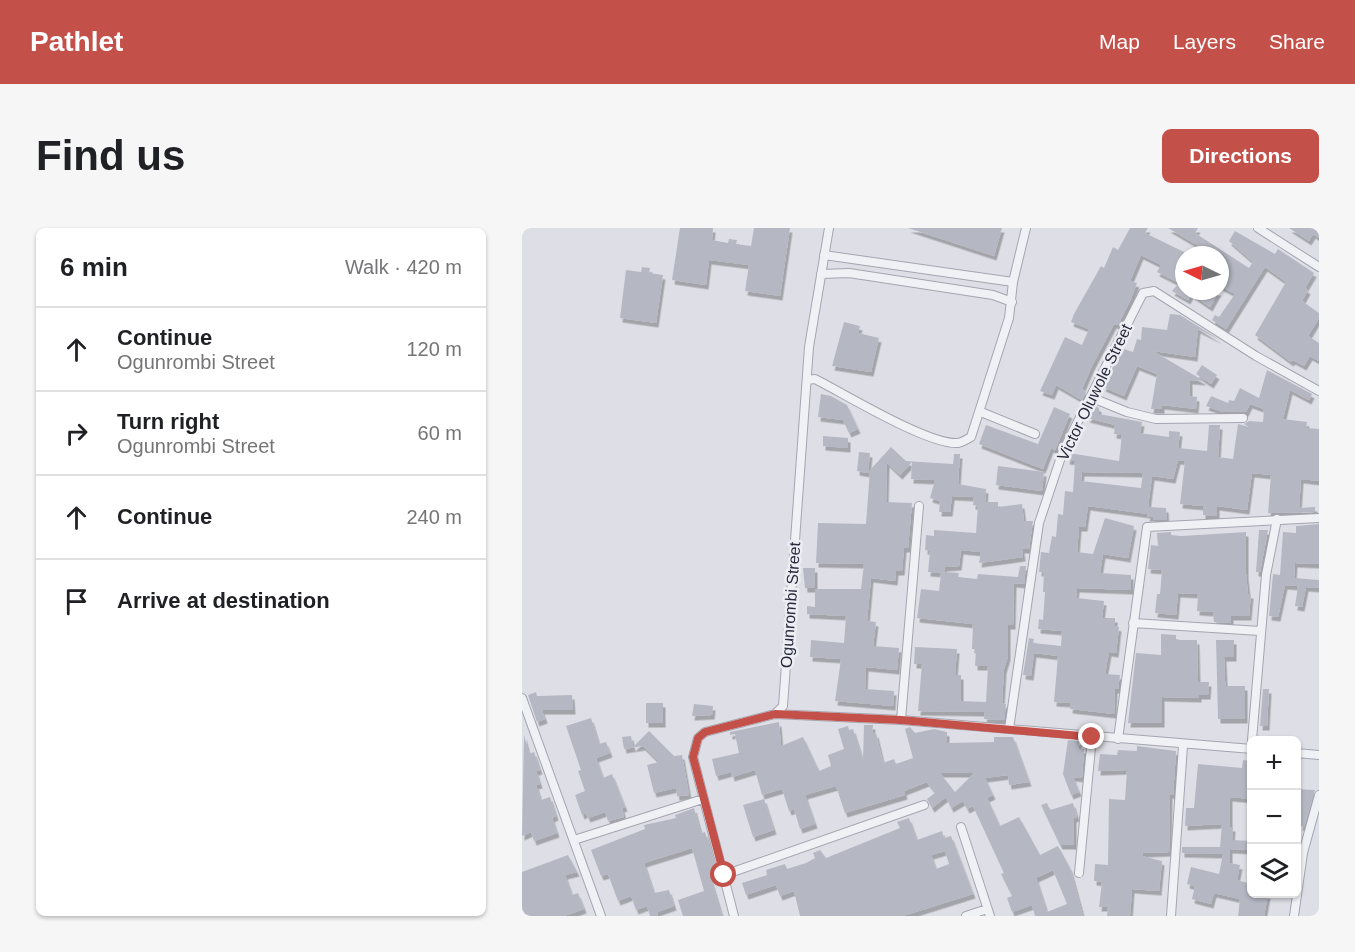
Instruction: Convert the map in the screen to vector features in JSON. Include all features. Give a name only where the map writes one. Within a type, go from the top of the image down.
[{"type":"street","name":"Ogunrombi Street","points":[[775,714],[783,706],[809,347],[829,228]]},
{"type":"street","points":[[807,380],[815,379],[917,431],[951,442],[961,443],[971,437],[981,412],[1012,302],[1013,282],[1026,228]]},
{"type":"street","points":[[1258,228],[1319,267]]},
{"type":"street","points":[[824,255],[1013,282]]},
{"type":"street","points":[[821,274],[849,273],[993,295],[1012,302]]},
{"type":"street","name":"Victor Oluwole Street","points":[[1009,729],[1035,536],[1063,451],[1143,293],[1149,290],[1154,291],[1256,356],[1319,391]]},
{"type":"street","points":[[1090,397],[1127,412],[1156,419],[1243,418]]},
{"type":"street","points":[[981,412],[1035,434]]},
{"type":"street","points":[[901,720],[919,506]]},
{"type":"street","points":[[1119,739],[1147,527],[1319,518]]},
{"type":"street","points":[[1252,736],[1266,575],[1277,519]]},
{"type":"street","points":[[1133,623],[1260,631]]},
{"type":"street","points":[[522,698],[601,916]]},
{"type":"street","points":[[734,916],[693,757],[698,738],[705,732],[775,714],[901,720],[1183,746],[1247,749]]},
{"type":"street","points":[[1078,873],[1092,737]]},
{"type":"street","points":[[1170,916],[1183,746]]},
{"type":"street","points":[[1301,753],[1319,755]]},
{"type":"street","points":[[1293,916],[1303,854],[1319,795]]},
{"type":"street","points":[[573,840],[703,799]]},
{"type":"street","points":[[724,875],[924,805]]},
{"type":"street","points":[[961,827],[989,912],[966,916]]},
{"type":"building","points":[[680,228],[713,228],[712,240],[728,243],[729,239],[737,240],[736,244],[751,246],[754,228],[790,228],[780,296],[745,291],[749,265],[709,260],[706,285],[672,280]]},
{"type":"building","points":[[908,228],[1002,228],[994,256]]},
{"type":"building","points":[[1130,228],[1148,228],[1145,233],[1175,248],[1175,281],[1157,272],[1161,265],[1141,255],[1130,281],[1137,283],[1130,301],[1118,325],[1114,324],[1092,366],[1082,389],[1086,392],[1082,400],[1056,385],[1052,395],[1040,391],[1065,337],[1082,345],[1089,329],[1071,322],[1074,314],[1101,266],[1104,268],[1113,247],[1118,250]]},
{"type":"building","points":[[1168,228],[1198,228],[1195,233],[1215,246],[1199,246]]},
{"type":"building","points":[[1289,228],[1319,228],[1319,238],[1313,234],[1309,241]]},
{"type":"building","points":[[1235,231],[1275,254],[1278,249],[1314,273],[1305,288],[1308,290],[1302,301],[1319,313],[1319,318],[1308,336],[1319,343],[1319,361],[1310,356],[1304,366],[1293,360],[1291,362],[1255,335],[1286,282],[1265,267],[1226,329],[1212,320],[1215,315],[1219,317],[1235,294],[1229,291],[1229,255],[1249,268],[1253,262],[1229,241]]},
{"type":"building","points":[[642,267],[650,268],[649,273],[663,275],[656,323],[620,318],[626,270],[641,272]]},
{"type":"building","points":[[1200,300],[1214,300],[1210,307]]},
{"type":"building","points":[[1170,314],[1180,315],[1220,340],[1198,329],[1195,357],[1153,351],[1204,381],[1190,380],[1190,396],[1197,397],[1196,409],[1162,405],[1162,409],[1151,409],[1157,374],[1137,366],[1124,396],[1103,387],[1121,351],[1124,349],[1133,352],[1137,339],[1141,340],[1142,327],[1167,330]]},
{"type":"building","points":[[844,322],[860,326],[858,333],[879,338],[871,372],[832,366]]},
{"type":"building","points":[[1202,365],[1217,375],[1211,384],[1196,374]]},
{"type":"building","points":[[1267,370],[1312,394],[1309,400],[1290,390],[1283,419],[1307,422],[1306,428],[1319,429],[1319,481],[1301,479],[1299,508],[1315,507],[1315,512],[1268,513],[1271,475],[1252,473],[1247,510],[1217,506],[1217,516],[1203,515],[1203,506],[1180,504],[1185,461],[1178,460],[1173,479],[1152,476],[1148,507],[1166,508],[1167,520],[1153,520],[1153,517],[1147,517],[1148,514],[1088,506],[1085,527],[1079,527],[1077,552],[1093,554],[1105,518],[1134,526],[1128,558],[1103,554],[1100,573],[1131,575],[1131,590],[1077,588],[1076,598],[1104,601],[1102,618],[1115,618],[1115,626],[1119,627],[1116,653],[1109,652],[1105,674],[1120,675],[1118,689],[1115,689],[1114,714],[1070,709],[1071,703],[1054,702],[1058,656],[1034,653],[1031,676],[1023,675],[1029,638],[1034,639],[1033,643],[1061,646],[1062,631],[1038,629],[1039,619],[1043,620],[1045,592],[1043,592],[1044,572],[1039,572],[1041,552],[1049,553],[1052,536],[1056,537],[1058,514],[1063,515],[1065,491],[1073,492],[1075,461],[1067,460],[1069,453],[1119,461],[1122,435],[1114,434],[1115,425],[1087,418],[1092,413],[1094,405],[1099,408],[1099,414],[1142,422],[1140,433],[1169,437],[1169,431],[1180,432],[1178,448],[1207,451],[1209,425],[1220,425],[1218,457],[1233,459],[1238,424],[1249,427],[1244,424],[1249,421],[1263,422],[1264,409],[1250,404],[1246,412],[1223,412],[1206,406],[1211,396],[1228,403],[1229,400],[1234,401],[1240,388],[1259,398]],"holes":[[[1082,472],[1143,473],[1141,488],[1081,481]]]},
{"type":"building","points":[[821,394],[831,396],[847,405],[858,429],[849,433],[843,420],[818,417]]},
{"type":"building","points":[[1054,407],[1070,414],[1055,450],[1051,448],[1043,469],[979,444],[986,425],[1038,444]]},
{"type":"building","points":[[823,436],[848,438],[848,448],[823,446]]},
{"type":"building","points":[[891,447],[906,461],[953,464],[954,454],[960,454],[958,484],[986,489],[985,502],[998,502],[998,507],[1022,504],[1024,521],[1033,521],[1029,549],[1022,549],[1023,557],[979,563],[981,552],[961,550],[959,566],[944,567],[945,572],[959,573],[958,577],[977,579],[978,574],[1018,577],[1020,566],[1026,566],[1024,584],[1014,583],[1013,625],[1008,625],[1008,656],[1004,669],[1002,703],[1006,704],[1004,720],[984,719],[985,712],[918,711],[922,664],[914,664],[915,647],[957,649],[955,675],[961,675],[961,701],[986,702],[988,666],[975,666],[976,649],[972,649],[973,624],[917,618],[921,589],[939,591],[941,573],[928,572],[930,551],[925,550],[926,535],[934,536],[934,530],[976,533],[978,506],[973,505],[974,497],[952,496],[950,512],[939,512],[940,501],[930,498],[935,480],[911,479],[912,462],[900,475],[887,463],[886,502],[912,503],[908,548],[904,548],[902,571],[896,571],[895,581],[871,578],[867,621],[876,622],[873,646],[899,648],[897,670],[866,667],[865,689],[894,691],[893,706],[835,701],[841,659],[810,657],[811,640],[844,643],[846,616],[807,614],[807,606],[815,607],[815,589],[861,589],[864,564],[816,563],[818,523],[866,524],[870,470]]},
{"type":"building","points":[[859,452],[870,453],[868,473],[857,471]]},
{"type":"building","points":[[998,466],[1044,472],[1042,491],[996,485]]},
{"type":"building","points":[[1319,524],[1319,564],[1295,563],[1294,578],[1319,580],[1319,588],[1306,587],[1302,607],[1295,606],[1298,586],[1285,585],[1278,617],[1269,616],[1273,574],[1280,575],[1283,532],[1296,533],[1296,526]]},
{"type":"building","points":[[1259,530],[1268,530],[1260,572],[1256,572]]},
{"type":"building","points":[[1171,532],[1171,535],[1182,536],[1246,532],[1246,574],[1248,594],[1251,594],[1249,616],[1231,616],[1231,623],[1214,622],[1213,612],[1197,611],[1198,594],[1178,593],[1176,615],[1155,613],[1157,594],[1160,594],[1162,570],[1148,569],[1151,545],[1158,546],[1157,533]]},
{"type":"building","points":[[803,568],[815,568],[815,588],[805,588]]},
{"type":"building","points":[[1161,634],[1176,635],[1176,640],[1197,640],[1198,682],[1209,682],[1208,695],[1199,695],[1199,698],[1162,697],[1162,723],[1128,723],[1136,653],[1161,655]]},
{"type":"building","points":[[1216,640],[1234,640],[1234,657],[1224,657],[1225,681],[1226,686],[1245,686],[1245,719],[1218,719]]},
{"type":"building","points":[[1263,689],[1269,689],[1267,726],[1260,726]]},
{"type":"building","points":[[536,692],[537,696],[572,695],[573,710],[542,710],[545,719],[537,722],[528,695]]},
{"type":"building","points":[[646,703],[663,703],[663,723],[646,723]]},
{"type":"building","points":[[694,704],[713,706],[712,715],[692,716]]},
{"type":"building","points":[[591,718],[599,744],[606,742],[610,753],[596,758],[603,778],[612,774],[625,807],[622,808],[624,817],[608,821],[605,812],[588,818],[586,813],[582,815],[575,795],[585,791],[578,771],[581,770],[566,726]]},
{"type":"building","points":[[779,722],[781,746],[803,737],[819,771],[831,766],[828,755],[844,749],[838,729],[848,726],[849,730],[853,729],[863,761],[864,725],[873,725],[872,734],[876,733],[883,763],[894,759],[896,764],[913,758],[905,729],[910,727],[915,733],[934,729],[947,732],[947,743],[994,742],[994,737],[1013,737],[1029,782],[1009,785],[1008,775],[985,778],[993,795],[987,798],[1000,826],[1019,817],[1040,855],[1058,846],[1070,868],[1083,916],[1035,916],[1032,905],[1012,912],[1007,898],[1012,896],[1001,874],[1004,873],[973,806],[967,809],[963,801],[951,808],[946,797],[932,808],[927,799],[935,793],[927,782],[904,791],[905,795],[845,813],[836,786],[805,795],[815,824],[800,829],[794,809],[789,811],[782,789],[762,795],[755,770],[732,777],[731,772],[716,776],[712,759],[739,753],[735,734],[730,735],[730,732]],"holes":[[[940,773],[974,773],[955,792]],[[1053,870],[1067,904],[1047,912],[1036,878]]]},
{"type":"building","points":[[649,731],[674,756],[682,755],[689,795],[677,796],[676,788],[654,793],[647,765],[659,762],[643,746],[624,749],[622,737],[631,736],[633,747]]},
{"type":"building","points":[[524,735],[529,754],[534,752],[540,770],[536,771],[540,784],[536,785],[541,800],[550,797],[556,816],[552,818],[557,833],[534,841],[531,832],[522,836]]},
{"type":"building","points":[[1068,740],[1079,741],[1079,749],[1084,749],[1082,778],[1073,777],[1079,792],[1071,795],[1063,774]]},
{"type":"building","points":[[1137,746],[1176,751],[1173,795],[1170,794],[1169,852],[1143,853],[1142,856],[1162,861],[1159,891],[1132,889],[1130,916],[1107,916],[1108,907],[1099,907],[1102,882],[1094,881],[1095,864],[1108,865],[1109,799],[1125,800],[1127,770],[1098,771],[1100,754],[1117,755],[1118,750],[1137,751]]},
{"type":"building","points":[[1243,760],[1247,760],[1247,799],[1230,797],[1230,827],[1233,827],[1232,840],[1247,841],[1247,850],[1230,849],[1230,863],[1240,865],[1237,880],[1247,883],[1247,898],[1267,898],[1264,916],[1238,916],[1240,899],[1214,893],[1211,904],[1192,899],[1195,886],[1187,884],[1191,867],[1219,874],[1223,854],[1182,853],[1182,847],[1220,847],[1222,824],[1185,826],[1186,808],[1194,808],[1198,764],[1242,768]]},
{"type":"building","points":[[1301,789],[1315,790],[1304,827],[1301,826]]},
{"type":"building","points":[[764,799],[774,830],[753,837],[743,805]]},
{"type":"building","points":[[1047,803],[1050,810],[1073,803],[1077,817],[1074,818],[1074,845],[1060,845],[1041,805]]},
{"type":"building","points":[[694,808],[701,833],[705,832],[708,842],[716,873],[710,876],[722,916],[683,916],[678,900],[704,891],[692,848],[644,863],[654,893],[669,890],[674,906],[657,912],[658,916],[650,916],[647,906],[636,910],[631,896],[618,901],[608,874],[601,876],[591,850],[645,829],[644,825],[676,818],[675,815]]},
{"type":"building","points":[[909,818],[917,840],[942,831],[944,838],[951,836],[973,894],[903,916],[800,916],[794,891],[780,896],[776,885],[746,895],[742,883],[767,875],[766,870],[785,864],[787,869],[806,863],[815,858],[813,853],[820,850],[826,858],[900,828],[897,822]],"holes":[[[945,851],[949,864],[936,869],[931,855]]]},
{"type":"building","points":[[568,855],[577,872],[565,875],[572,895],[578,893],[584,909],[564,916],[522,916],[522,872]]},
{"type":"route","points":[[724,875],[693,757],[698,738],[705,732],[775,714],[901,720],[1092,737]]}]
